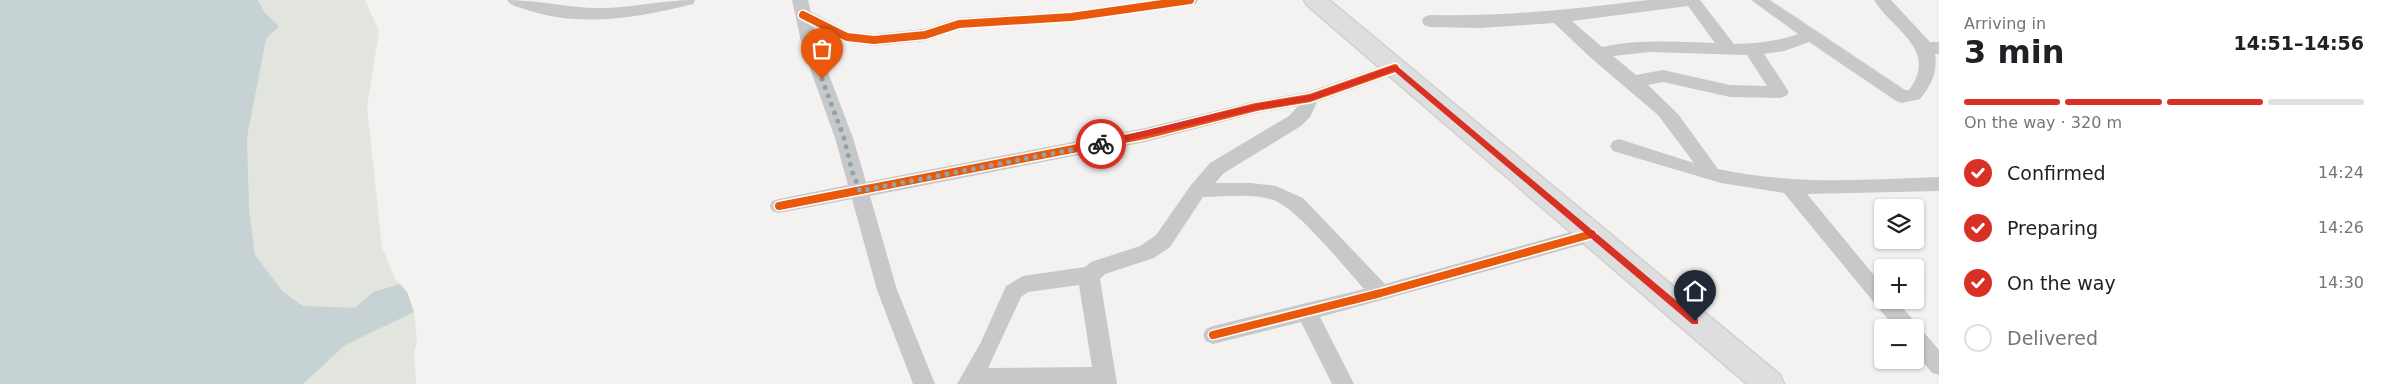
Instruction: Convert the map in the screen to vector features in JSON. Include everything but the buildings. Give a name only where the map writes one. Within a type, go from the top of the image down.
[{"type":"main road","points":[[1315,0],[1769,384]]},
{"type":"street","points":[[515,0],[528,6],[560,12],[619,12],[665,6],[687,0]]},
{"type":"street","points":[[801,7],[847,37],[874,40],[925,35],[959,24],[1071,17],[1190,0]]},
{"type":"street","points":[[1430,21],[1480,22],[1558,18],[1629,4],[1691,0],[1729,50]]},
{"type":"street","points":[[1759,0],[1902,97],[1914,95],[1924,82],[1932,48],[1882,0]]},
{"type":"street","points":[[801,7],[810,46],[844,138],[887,290],[924,384]]},
{"type":"street","points":[[1558,18],[1597,54],[1657,103],[1677,125],[1712,174]]},
{"type":"street","points":[[1597,54],[1616,48],[1638,46],[1753,50],[1796,43],[1810,36]]},
{"type":"street","points":[[1632,82],[1663,76],[1730,91],[1753,93],[1780,92],[1753,50]]},
{"type":"street","points":[[779,206],[1128,138],[1256,107],[1310,98],[1395,68]]},
{"type":"street","points":[[1090,275],[1089,283],[1104,380],[970,381],[989,347],[1013,292],[1023,284],[1090,275],[1098,268],[1147,252],[1163,241],[1198,190],[1217,168],[1295,122],[1304,112],[1310,98]]},
{"type":"street","points":[[1619,146],[1712,174],[1755,182],[1828,188],[1939,184]]},
{"type":"street","points":[[1789,186],[1874,288]]},
{"type":"street","points":[[1198,190],[1276,193],[1296,203],[1381,293]]},
{"type":"street","points":[[1213,335],[1381,293],[1592,234]]},
{"type":"street","points":[[1892,309],[1900,319]]},
{"type":"street","points":[[1307,312],[1343,384]]},
{"type":"street","points":[[1924,347],[1939,366]]},
{"type":"shaded area","points":[[0,0],[365,0],[379,31],[367,107],[382,247],[395,279],[407,292],[414,312],[417,340],[414,354],[416,384],[0,384]]},
{"type":"shaded area","points":[[0,0],[258,0],[265,13],[279,26],[266,39],[247,137],[249,210],[255,255],[283,292],[303,306],[355,308],[373,292],[400,284],[407,292],[414,312],[345,345],[303,384],[0,384]]},
{"type":"cycle path","points":[[803,15],[847,37],[874,40],[925,35],[959,24],[1071,17],[1190,0]]},
{"type":"cycle path","points":[[779,206],[1145,135],[1256,107],[1310,98],[1395,68]]},
{"type":"cycle path","points":[[1213,335],[1381,293],[1592,234]]},
{"type":"way so far","points":[[822,79],[844,138],[852,171],[860,191],[932,175],[1101,144]]},
{"type":"route","points":[[1101,144],[1196,123],[1256,107],[1310,98],[1395,68],[1695,321]]}]
